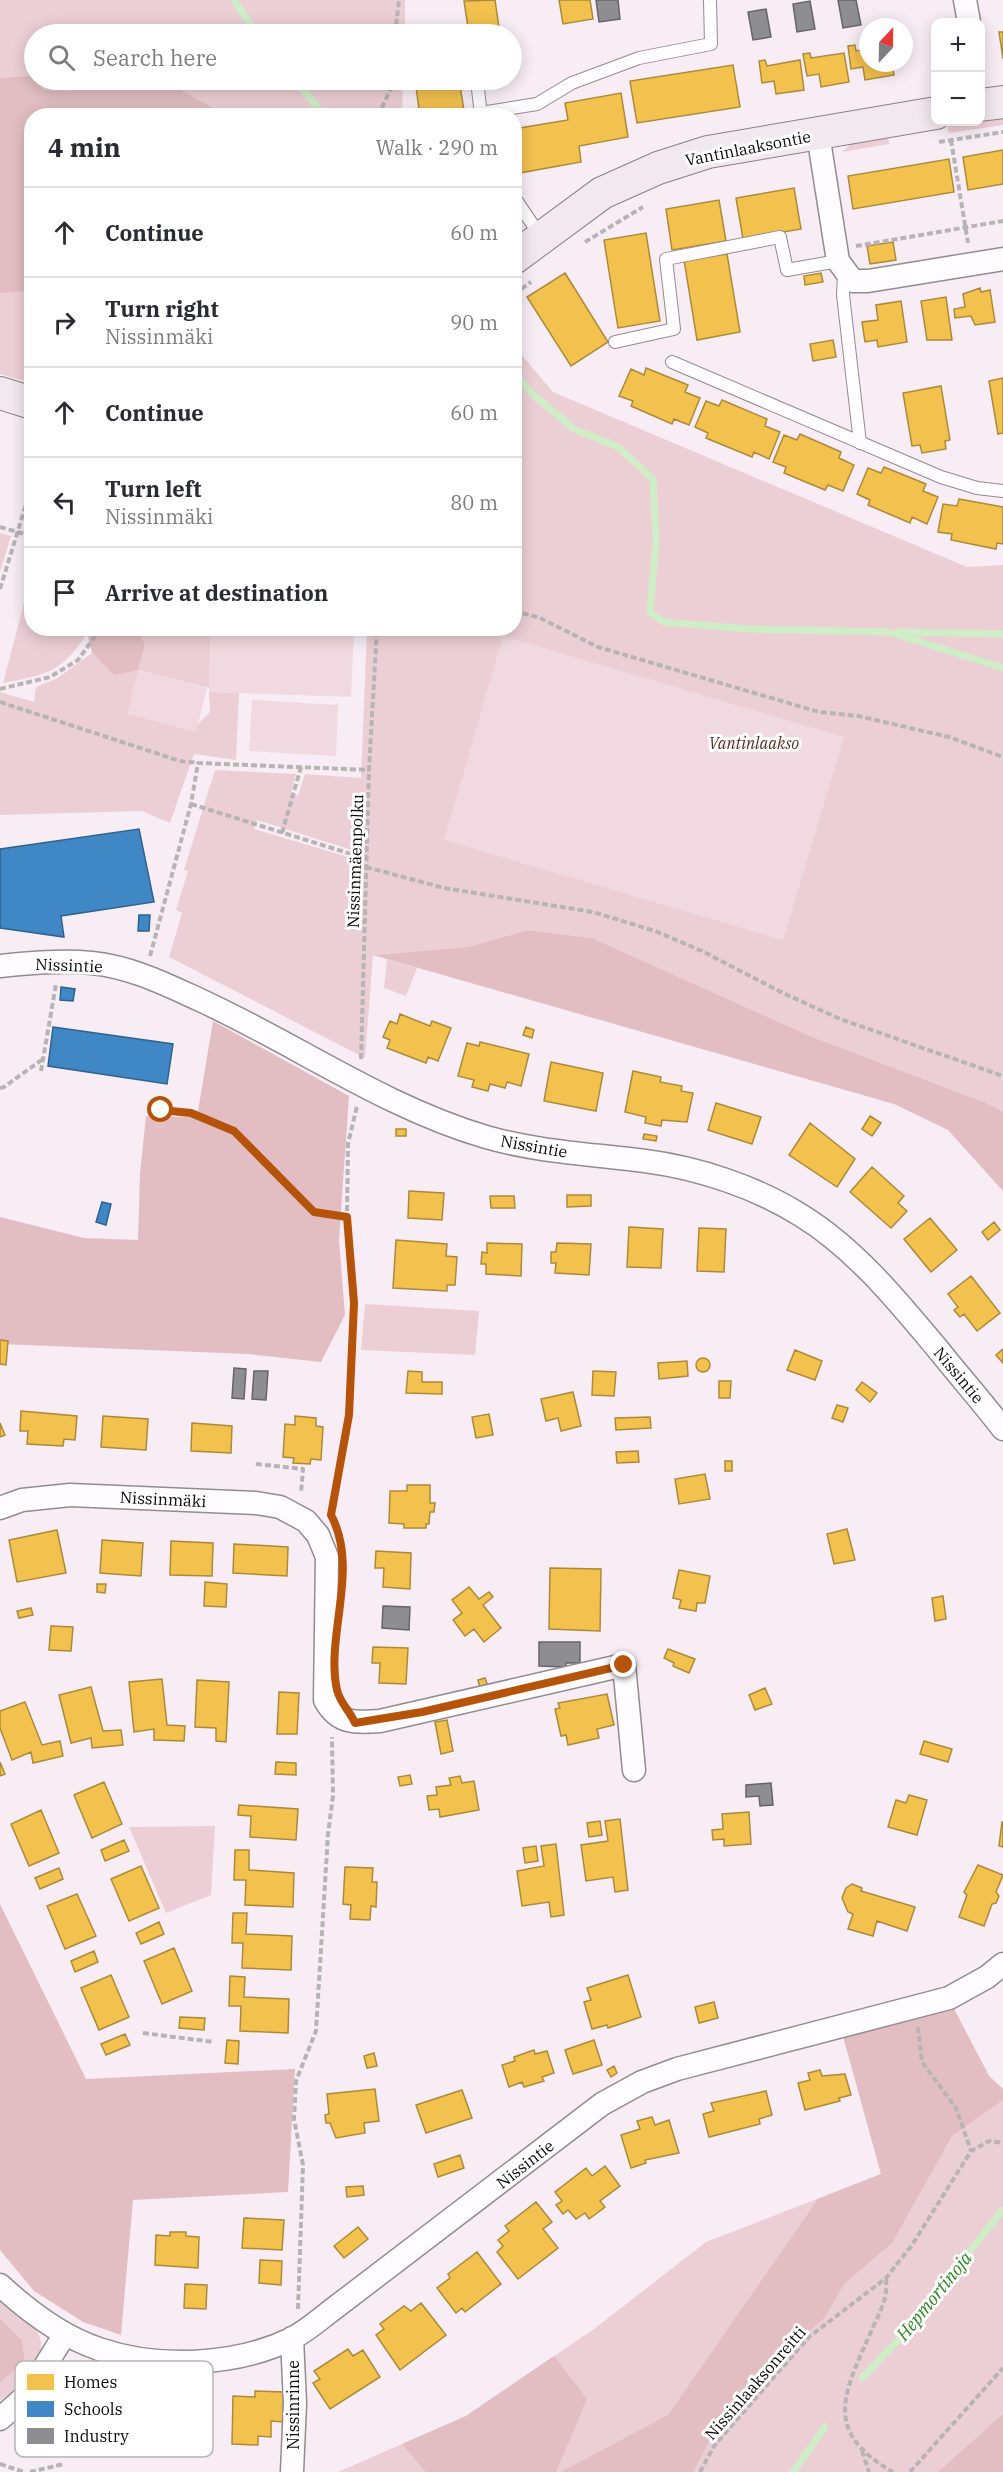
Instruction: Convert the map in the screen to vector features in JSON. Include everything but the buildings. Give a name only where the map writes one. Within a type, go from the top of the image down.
[{"type":"street","points":[[965,0],[968,18]]},
{"type":"street","name":"Vantinlaaksontie","points":[[527,267],[542,238],[602,192],[658,168],[708,152],[931,114]]},
{"type":"street","points":[[818,135],[840,260],[853,281],[868,281],[1003,259]]},
{"type":"street","points":[[0,393],[24,400]]},
{"type":"street","name":"Nissintie","points":[[0,966],[39,962],[93,963],[144,974],[235,1016],[357,1088],[482,1136],[518,1146],[647,1161],[709,1174],[762,1195],[803,1216],[844,1248],[886,1287],[1003,1428]]},
{"type":"street","name":"Nissinmäki","points":[[0,1508],[22,1500],[70,1495],[255,1503],[280,1507],[306,1521],[326,1528]]},
{"type":"street","points":[[326,1528],[325,1700],[336,1716],[355,1723],[380,1721],[624,1665],[634,1770]]},
{"type":"street","name":"Nissintie","points":[[0,2285],[65,2334],[99,2349],[160,2360],[204,2361],[253,2353],[295,2329],[459,2216],[602,2104],[642,2082],[677,2069],[949,1998],[987,1977],[1003,1964]]},
{"type":"street","name":"Nissinrinne","points":[[292,2472],[295,2329]]},
{"type":"street","points":[[48,2361],[65,2334]]},
{"type":"street","points":[[0,2419],[15,2405]]},
{"type":"lane","points":[[515,108],[537,104],[572,83],[639,58],[711,44],[710,0]]},
{"type":"lane","points":[[478,90],[480,108]]},
{"type":"lane","points":[[522,209],[542,238]]},
{"type":"lane","points":[[615,342],[674,329],[666,259],[780,237],[787,270],[840,260],[860,443]]},
{"type":"lane","points":[[672,362],[941,477],[977,488],[1003,491]]},
{"type":"path","points":[[396,24],[399,0]]},
{"type":"path","points":[[382,108],[390,90]]},
{"type":"path","points":[[928,144],[1003,132]]},
{"type":"path","points":[[951,140],[971,264]]},
{"type":"path","points":[[582,244],[647,204]]},
{"type":"path","points":[[840,260],[965,228],[1003,221]]},
{"type":"path","points":[[0,589],[24,510]]},
{"type":"path","points":[[0,527],[24,534]]},
{"type":"path","points":[[522,613],[540,618],[598,647],[819,711],[858,716],[950,737],[1003,757]]},
{"type":"path","points":[[0,689],[50,677],[78,660],[95,636]]},
{"type":"path","name":"Nissinmäenpolku","points":[[357,1088],[361,1064],[369,770],[377,636]]},
{"type":"path","points":[[0,702],[180,761],[369,770]]},
{"type":"path","points":[[144,974],[191,804],[198,763]]},
{"type":"path","points":[[282,833],[301,767]]},
{"type":"path","points":[[191,804],[367,859]]},
{"type":"path","points":[[366,867],[444,888],[593,912],[655,931],[723,961],[783,993],[840,1019],[1003,1076]]},
{"type":"path","points":[[41,1071],[56,981]]},
{"type":"path","points":[[0,1088],[43,1059]]},
{"type":"path","points":[[326,1528],[331,1515],[349,1415],[354,1303],[347,1217],[348,1144],[357,1088]]},
{"type":"path","points":[[161,1110],[191,1113],[234,1131],[314,1212],[347,1217]]},
{"type":"path","points":[[256,1464],[303,1469],[301,1489]]},
{"type":"path","points":[[293,1494],[307,1499]]},
{"type":"path","points":[[322,1509],[331,1515]]},
{"type":"path","points":[[326,1528],[331,1515]]},
{"type":"path","points":[[295,2329],[303,2165],[294,2119],[296,2081],[316,2031],[328,1834],[333,1796],[331,1741],[336,1716]]},
{"type":"path","points":[[916,2007],[922,2062],[956,2108],[971,2151],[989,2141],[1003,2143]]},
{"type":"path","points":[[143,2033],[214,2042]]},
{"type":"path","name":"Nissinlaaksonreitti","points":[[700,2472],[714,2446],[809,2337],[886,2278],[912,2245],[971,2151]]},
{"type":"path","points":[[886,2278],[887,2295],[845,2396],[843,2414],[853,2439],[862,2450],[893,2472]]},
{"type":"path","points":[[910,2472],[1003,2368]]},
{"type":"path","points":[[862,2450],[869,2472]]},
{"type":"path","points":[[0,2464],[24,2472]]},
{"type":"path","points":[[30,2472],[64,2464]]},
{"type":"green space","points":[[0,0],[405,0],[405,24],[24,24],[24,90],[403,90],[402,108],[24,108],[24,381],[0,374]]},
{"type":"green space","points":[[1003,116],[1003,125],[949,133],[947,126],[985,126],[985,119]]},
{"type":"green space","points":[[888,135],[889,144],[842,152],[855,140]]},
{"type":"green space","name":"Vantinlaakso","points":[[522,355],[553,392],[967,567],[1003,565],[1003,1112],[989,1104],[810,1036],[592,938],[528,930],[468,947],[373,955],[365,1058],[169,957],[182,913],[176,910],[188,871],[184,870],[215,770],[296,774],[291,793],[298,796],[305,774],[361,778],[367,636],[522,636]],"holes":[[[257,820],[358,852],[358,860],[254,829]]]},
{"type":"green space","points":[[0,533],[11,536],[0,572]]},
{"type":"green space","points":[[24,603],[24,636],[85,636],[70,656],[52,670],[3,683]]},
{"type":"green space","points":[[140,636],[211,636],[209,688],[138,670],[195,732],[197,725],[210,712],[209,692],[239,693],[236,760],[194,754],[170,823],[142,811],[0,815],[0,692],[34,702],[36,687],[56,679],[92,653],[114,675],[145,644]]},
{"type":"green space","points":[[211,636],[354,636],[351,697],[209,692]]},
{"type":"green space","points":[[503,636],[844,737],[783,940],[444,840]]},
{"type":"green space","points":[[138,670],[207,688],[196,732],[127,714]]},
{"type":"green space","points":[[252,700],[338,705],[336,756],[249,751]]},
{"type":"green space","points":[[387,959],[417,968],[406,996],[384,988]]},
{"type":"green space","points":[[365,1304],[479,1311],[475,1355],[361,1350]]},
{"type":"green space","points":[[215,1826],[211,1895],[166,1913],[129,1827]]},
{"type":"green space","points":[[953,2007],[989,2076],[1003,2089],[1003,2472],[338,2472],[466,2416],[594,2329],[706,2242],[881,2174],[843,2036]]},
{"type":"green space","points":[[0,2302],[31,2324],[39,2335],[41,2346],[38,2361],[25,2361],[22,2340],[0,2318]]},
{"type":"green space","points":[[15,2369],[15,2390],[0,2401],[0,2382]]},
{"type":"shaded area","points":[[24,76],[24,90],[181,90],[213,108],[24,108],[24,291],[0,293],[0,78]]},
{"type":"shaded area","points":[[88,636],[140,636],[145,644],[138,670],[114,675],[92,653]]},
{"type":"shaded area","points":[[528,930],[592,938],[810,1036],[989,1104],[1003,1112],[1003,1191],[948,1130],[894,1104],[373,955],[468,947]]},
{"type":"shaded area","points":[[213,1021],[349,1096],[339,1240],[345,1315],[321,1362],[248,1354],[0,1344],[0,1217],[84,1238],[138,1240],[140,1173],[146,1116],[197,1117]]},
{"type":"shaded area","points":[[0,1904],[86,2079],[295,2069],[288,2192],[133,2200],[121,2335],[83,2322],[34,2291],[0,2250]]},
{"type":"shaded area","points":[[953,2007],[989,2076],[1003,2089],[1003,2100],[952,2136],[892,2243],[844,2284],[824,2319],[803,2336],[739,2405],[708,2444],[693,2472],[561,2472],[668,2415],[818,2199],[881,2174],[843,2036]]},
{"type":"shaded area","points":[[0,2318],[22,2340],[25,2361],[15,2361],[15,2370],[0,2382]]},
{"type":"shaded area","points":[[554,2356],[587,2399],[556,2472],[426,2472],[402,2444],[466,2416]]},
{"type":"shaded area","points":[[1003,2414],[1003,2472],[938,2472]]},
{"type":"waterway","points":[[234,0],[250,24]]},
{"type":"waterway","points":[[303,90],[318,108]]},
{"type":"waterway","points":[[522,381],[529,391],[574,429],[618,447],[653,479],[656,540],[650,612],[663,622],[751,629],[889,632],[1003,668]]},
{"type":"waterway","points":[[898,632],[1003,634]]},
{"type":"waterway","name":"Hepmortinoja","points":[[862,2378],[904,2334],[1003,2210]]},
{"type":"waterway","name":"Hepmortinoja","points":[[793,2472],[825,2427]]},
{"type":"route","points":[[161,1110],[191,1113],[234,1131],[257,1152],[284,1185],[314,1212],[347,1217],[354,1303],[349,1415],[331,1515],[337,1526],[343,1556],[336,1655],[337,1690],[355,1723],[380,1721],[422,1712],[624,1665]]}]
